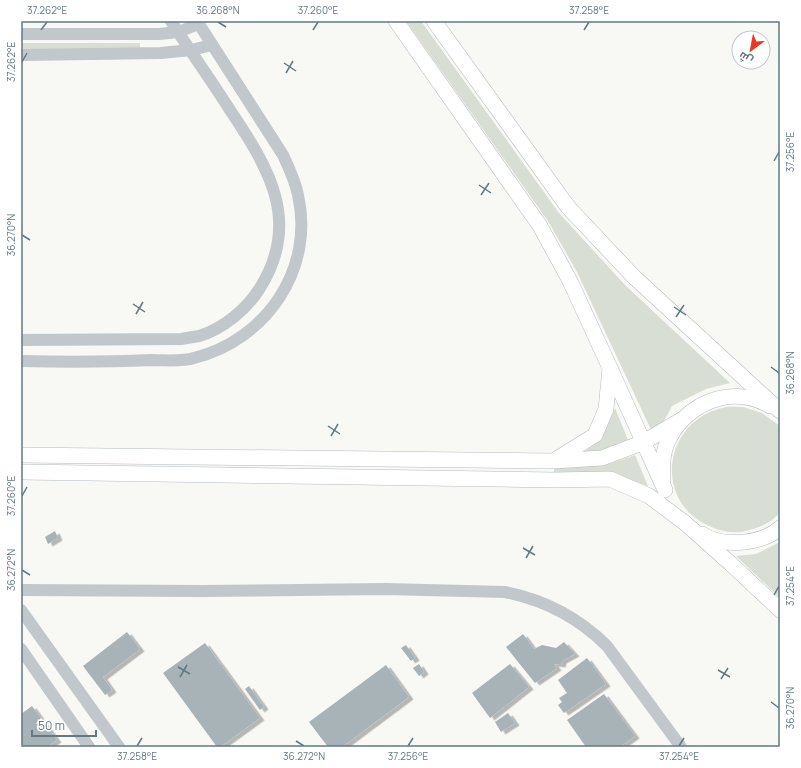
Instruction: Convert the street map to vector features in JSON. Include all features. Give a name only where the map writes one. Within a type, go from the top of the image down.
[{"type":"main road","points":[[396,21],[540,226],[570,281],[673,508],[685,524],[706,537],[730,543],[755,541],[780,528]]},
{"type":"main road","points":[[434,21],[568,207],[634,277],[780,412]]},
{"type":"main road","points":[[554,461],[595,435],[606,409],[610,368]]},
{"type":"main road","points":[[21,455],[554,461],[602,458],[644,442],[681,420],[698,406],[719,398],[741,397],[763,402],[780,412]]},
{"type":"main road","points":[[665,490],[662,466],[667,441],[681,420]]},
{"type":"main road","points":[[21,472],[539,480],[610,479],[648,496],[685,524],[731,564],[780,610]]},
{"type":"street","points":[[21,340],[181,339],[200,336],[216,329],[240,312],[256,294],[268,274],[277,246],[279,229],[279,211],[276,194],[270,177],[245,132],[171,21]]},
{"type":"street","points":[[21,34],[159,34],[178,32],[198,23],[283,155],[292,174],[298,195],[301,216],[300,238],[296,260],[289,280],[275,305],[250,331],[213,353],[192,359],[118,362],[21,361]]},
{"type":"street","points":[[21,55],[161,53],[191,50],[212,45]]},
{"type":"street","points":[[117,340],[118,362]]},
{"type":"street","points":[[21,590],[201,591],[386,589],[505,592],[519,595],[534,599],[560,610],[579,622],[607,646],[681,747]]},
{"type":"street","points":[[21,610],[119,747]]},
{"type":"street","points":[[21,649],[89,747]]},
{"type":"shaded area","points":[[406,21],[421,21],[559,213],[625,285],[730,383],[706,389],[672,406],[655,438],[577,272],[548,221]]},
{"type":"shaded area","points":[[21,43],[140,43],[140,53],[21,53]]},
{"type":"shaded area","points":[[724,407],[743,407],[762,413],[780,426],[780,512],[769,522],[760,527],[741,532],[731,532],[707,525],[690,513],[678,498],[673,480],[672,462],[678,444],[688,429],[702,416]]},
{"type":"shaded area","points":[[615,408],[628,440],[601,451],[584,452],[601,439]]},
{"type":"shaded area","points":[[635,455],[648,486],[611,473],[554,473],[554,466],[606,465]]},
{"type":"shaded area","points":[[780,542],[780,598],[736,556],[756,554]]},
{"type":"building","points":[[55,531],[58,538],[48,544],[45,537]]},
{"type":"building","points":[[127,632],[140,649],[103,677],[112,690],[105,695],[83,666]]},
{"type":"building","points":[[523,634],[534,649],[542,645],[556,648],[564,642],[575,654],[562,661],[561,665],[554,664],[557,668],[535,683],[506,647]]},
{"type":"building","points":[[205,643],[260,718],[220,747],[217,747],[163,673]]},
{"type":"building","points":[[406,645],[415,658],[411,661],[401,648]]},
{"type":"building","points":[[587,658],[606,684],[564,713],[558,705],[562,702],[559,698],[567,693],[558,680]]},
{"type":"building","points":[[419,664],[424,672],[419,676],[413,668]]},
{"type":"building","points":[[510,664],[529,687],[490,718],[472,693]]},
{"type":"building","points":[[386,665],[409,697],[342,747],[328,747],[309,722]]},
{"type":"building","points":[[249,686],[264,707],[260,710],[245,689]]},
{"type":"building","points":[[604,694],[635,736],[620,747],[586,747],[567,720]]},
{"type":"building","points":[[32,706],[57,740],[47,747],[21,747],[21,714]]},
{"type":"building","points":[[508,713],[515,723],[501,732],[495,722]]}]
